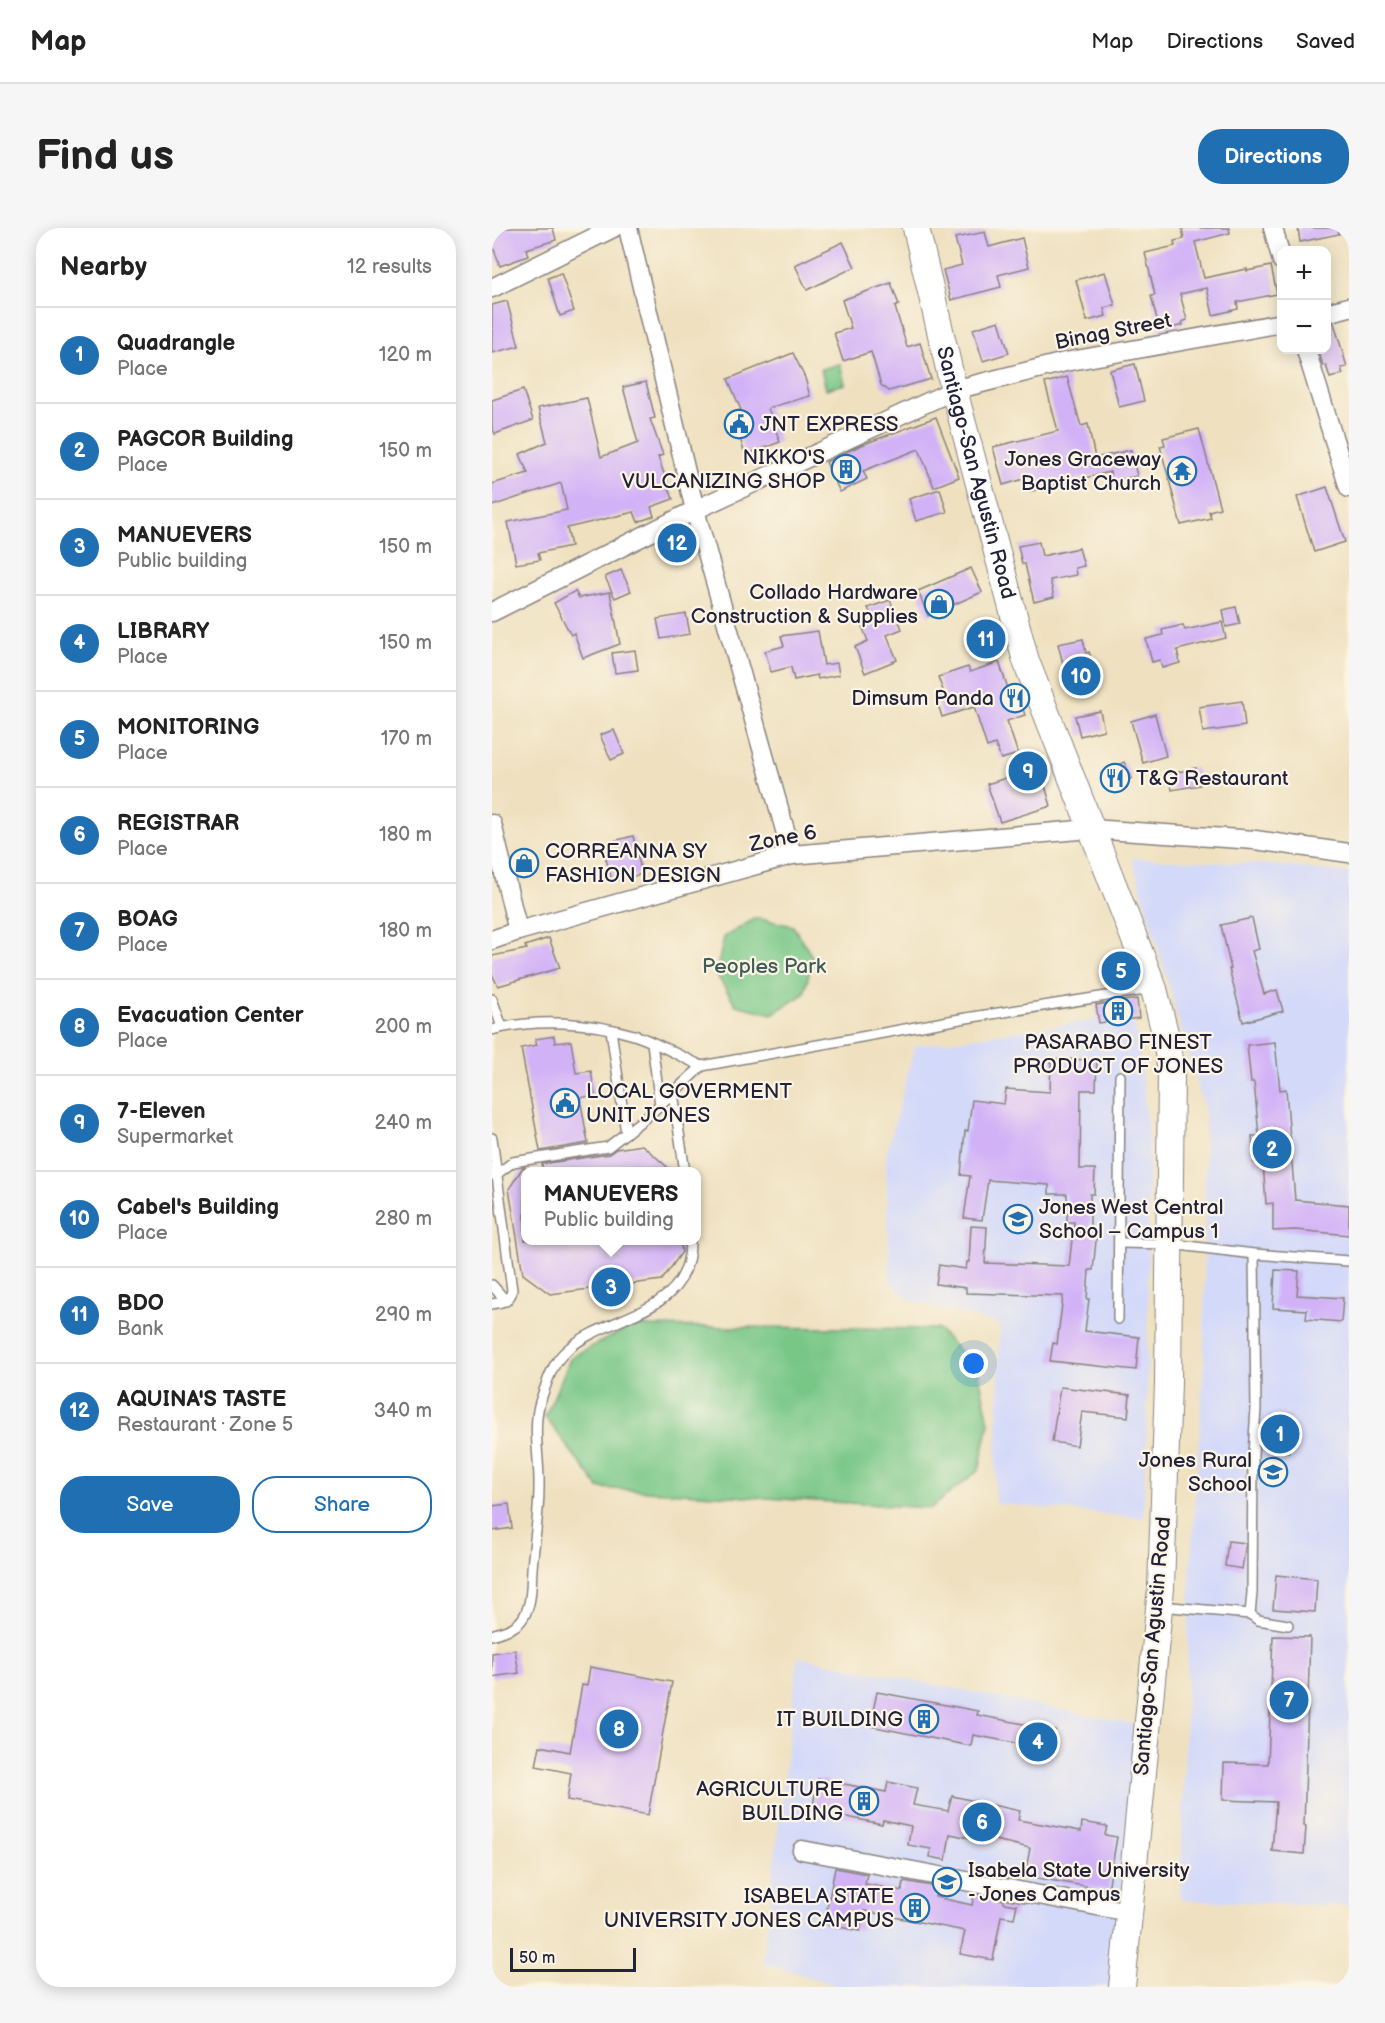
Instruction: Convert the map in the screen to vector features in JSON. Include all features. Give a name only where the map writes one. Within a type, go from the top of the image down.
[{"type":"main road","name":"Santiago-San Agustin Road","points":[[916,228],[954,390],[1026,661],[1154,989],[1165,1033],[1171,1072],[1168,1383],[1159,1606],[1122,1987]]},
{"type":"street","points":[[492,288],[613,228]]},
{"type":"street","points":[[628,228],[695,510],[792,855]]},
{"type":"street","points":[[1273,228],[1277,246]]},
{"type":"street","points":[[1331,312],[1349,307]]},
{"type":"street","name":"Binag Street","points":[[492,612],[695,510],[954,390],[1065,362],[1277,324]]},
{"type":"street","points":[[1307,354],[1349,488]]},
{"type":"street","points":[[492,824],[518,931]]},
{"type":"street","name":"Zone 6","points":[[492,940],[792,855],[1091,829],[1255,840],[1349,853]]},
{"type":"street","points":[[802,1850],[1129,1912]]},
{"type":"lane","points":[[494,1175],[513,1162],[608,1148],[702,1066],[960,1019],[1154,989]]},
{"type":"lane","points":[[492,999],[502,1027]]},
{"type":"lane","points":[[492,1030],[502,1027],[561,1022],[610,1030],[636,1036],[702,1066]]},
{"type":"lane","points":[[610,1030],[626,1133]]},
{"type":"lane","points":[[652,1043],[660,1105]]},
{"type":"lane","points":[[1118,1318],[1120,1076]]},
{"type":"lane","points":[[673,1093],[684,1167]]},
{"type":"lane","points":[[492,1138],[494,1175],[512,1290],[510,1299],[492,1304]]},
{"type":"lane","points":[[1119,1243],[1170,1244],[1254,1254],[1349,1261]]},
{"type":"lane","points":[[492,1635],[516,1627],[524,1617],[530,1594],[539,1489],[537,1412],[551,1370],[565,1351],[586,1336],[654,1306],[674,1289],[684,1278],[690,1245]]},
{"type":"lane","points":[[1250,1614],[1256,1408],[1254,1254]]},
{"type":"lane","points":[[492,1285],[506,1301]]},
{"type":"lane","points":[[1159,1606],[1250,1614],[1258,1620],[1288,1625]]},
{"type":"shaded area","name":"Jones Rural School","points":[[1132,858],[1274,865],[1349,873],[1349,1906],[1180,1900],[1190,1578],[1204,1365],[1205,1112]]},
{"type":"shaded area","name":"Jones West Central School – Campus 1","points":[[1131,1015],[1138,1036],[1149,1143],[1147,1435],[1143,1518],[995,1503],[1000,1324],[913,1301],[890,1283],[886,1155],[915,1046]]},
{"type":"shaded area","name":"Isabela State University - Jones Campus","points":[[798,1657],[1137,1725],[1113,1987],[842,1987],[763,1963]]},
{"type":"green space","points":[[840,364],[845,384],[826,389],[821,369]]},
{"type":"green space","name":"Peoples Park","points":[[756,918],[793,926],[813,958],[804,994],[772,1014],[736,1005],[716,974],[724,937]]},
{"type":"green space","points":[[632,1326],[938,1329],[978,1370],[989,1423],[979,1470],[931,1508],[599,1488],[545,1417],[571,1357]]},
{"type":"building","points":[[492,228],[553,228],[556,240],[526,249],[528,256],[500,266],[492,244]]},
{"type":"building","points":[[1182,228],[1229,228],[1230,233],[1195,242],[1204,278],[1271,266],[1277,294],[1237,302],[1238,309],[1213,315],[1207,288],[1180,294],[1187,320],[1182,322],[1183,325],[1160,331],[1151,296],[1155,295],[1145,253],[1175,246],[1174,241],[1184,239]]},
{"type":"building","points":[[1298,228],[1338,228],[1339,234],[1300,242]]},
{"type":"building","points":[[985,232],[989,247],[1022,238],[1029,267],[998,275],[1001,287],[951,300],[943,270],[962,265],[955,238]]},
{"type":"building","points":[[843,242],[855,267],[807,290],[795,265]]},
{"type":"building","points":[[1105,272],[1115,305],[1104,308],[1106,316],[1087,321],[1076,280]]},
{"type":"building","points":[[561,273],[574,311],[560,316],[548,278]]},
{"type":"building","points":[[891,283],[899,305],[895,307],[907,347],[920,343],[931,379],[889,391],[881,385],[871,352],[843,361],[834,333],[851,328],[842,300]]},
{"type":"building","points":[[507,301],[519,346],[492,353],[492,305]]},
{"type":"building","points":[[999,321],[1009,353],[983,361],[973,329]]},
{"type":"building","points":[[1331,323],[1334,323],[1347,367],[1341,368],[1343,374],[1330,378],[1319,354],[1331,354]]},
{"type":"building","points":[[793,353],[805,378],[810,396],[768,408],[780,442],[745,455],[739,434],[734,436],[728,414],[741,410],[728,379]]},
{"type":"building","points":[[1135,364],[1144,401],[1119,407],[1110,370]]},
{"type":"building","points":[[1067,377],[1081,426],[1088,424],[1095,458],[1131,450],[1137,476],[1112,481],[1110,472],[1027,492],[1024,479],[1003,485],[993,447],[1058,431],[1045,383]]},
{"type":"building","points":[[646,382],[655,418],[650,419],[663,455],[658,457],[673,499],[651,507],[654,516],[638,522],[634,512],[567,528],[571,546],[538,553],[540,560],[516,564],[508,522],[567,510],[561,483],[492,506],[492,484],[528,473],[520,454],[547,442],[538,408],[587,398],[601,457],[638,443],[623,387]]},
{"type":"building","points":[[523,390],[533,420],[495,434],[492,426],[492,400]]},
{"type":"building","points":[[936,417],[959,477],[934,487],[919,449],[863,471],[867,479],[840,492],[826,462],[859,446]]},
{"type":"building","points":[[1199,429],[1220,508],[1209,511],[1211,518],[1181,525],[1160,446],[1165,445],[1163,438]]},
{"type":"building","points":[[1327,487],[1345,542],[1314,552],[1297,497]]},
{"type":"building","points":[[940,489],[947,512],[916,521],[909,499]]},
{"type":"building","points":[[687,531],[692,550],[668,556],[664,538]]},
{"type":"building","points":[[1039,542],[1042,556],[1079,548],[1084,566],[1075,568],[1076,575],[1050,580],[1054,597],[1034,602],[1018,546]]},
{"type":"building","name":"Collado Hardware Construction & Supplies","points":[[971,568],[982,592],[928,616],[918,591]]},
{"type":"building","points":[[621,570],[631,591],[615,598],[605,577]]},
{"type":"building","points":[[575,591],[579,598],[610,592],[620,644],[583,658],[574,633],[571,635],[554,603]]},
{"type":"building","points":[[890,600],[902,629],[887,635],[897,660],[865,673],[855,647],[868,641],[859,619],[871,614],[868,608]]},
{"type":"building","points":[[1236,607],[1240,624],[1226,627],[1223,610]]},
{"type":"building","points":[[686,614],[690,634],[661,639],[657,619]]},
{"type":"building","points":[[1222,622],[1226,638],[1177,650],[1180,663],[1162,668],[1160,660],[1152,662],[1146,639],[1163,635],[1162,630],[1183,625],[1185,630]]},
{"type":"building","points":[[818,631],[824,665],[837,663],[839,675],[818,679],[817,675],[794,680],[791,667],[771,672],[765,651],[784,646],[781,636]]},
{"type":"building","points":[[1083,639],[1098,685],[1070,691],[1058,644]]},
{"type":"building","points":[[635,650],[638,670],[615,673],[612,653]]},
{"type":"building","points":[[999,662],[1013,703],[1020,700],[1025,715],[1007,721],[1018,754],[1001,759],[995,744],[987,747],[974,707],[942,717],[936,698],[945,696],[938,677],[968,667],[970,672]]},
{"type":"building","points":[[1242,701],[1245,726],[1203,732],[1199,707]]},
{"type":"building","points":[[1100,711],[1104,730],[1080,736],[1075,716]]},
{"type":"building","points":[[1155,714],[1166,756],[1143,763],[1131,721]]},
{"type":"building","points":[[614,730],[624,754],[611,760],[600,735]]},
{"type":"building","points":[[1124,762],[1132,778],[1109,790],[1101,774]]},
{"type":"building","points":[[1196,768],[1200,785],[1172,790],[1169,774]]},
{"type":"building","points":[[1012,776],[1015,787],[1043,779],[1051,806],[1000,822],[987,784]]},
{"type":"building","points":[[633,836],[642,874],[612,881],[602,844]]},
{"type":"building","points":[[1252,918],[1259,949],[1252,951],[1264,994],[1277,990],[1283,1011],[1243,1022],[1229,969],[1231,969],[1221,925]]},
{"type":"building","points":[[549,938],[560,968],[498,986],[492,974],[492,956],[527,949],[525,946]]},
{"type":"building","points":[[1127,962],[1132,974],[1114,981],[1109,968]]},
{"type":"building","name":"PASARABO FINEST PRODUCT OF JONES","points":[[1137,999],[1139,1018],[1099,1023],[1096,1005]]},
{"type":"building","points":[[554,1036],[555,1043],[571,1041],[576,1073],[591,1071],[595,1095],[580,1098],[588,1143],[540,1151],[521,1048],[537,1045],[535,1039]]},
{"type":"building","points":[[1275,1042],[1280,1090],[1286,1089],[1295,1200],[1349,1205],[1349,1235],[1295,1230],[1273,1231],[1273,1203],[1266,1204],[1263,1162],[1254,1163],[1252,1136],[1259,1136],[1254,1082],[1251,1082],[1247,1045]]},
{"type":"building","points":[[1051,1059],[1097,1060],[1096,1090],[1081,1090],[1080,1169],[1095,1169],[1094,1194],[1090,1194],[1090,1230],[1097,1231],[1093,1270],[1089,1270],[1087,1299],[1089,1299],[1085,1331],[1139,1337],[1136,1370],[1050,1361],[1053,1343],[1057,1344],[1063,1296],[966,1293],[966,1288],[936,1284],[939,1265],[966,1269],[967,1262],[969,1262],[971,1226],[987,1227],[985,1263],[1069,1266],[1074,1222],[1067,1222],[1067,1194],[1049,1194],[1049,1185],[988,1180],[982,1220],[964,1218],[970,1176],[961,1175],[965,1131],[968,1131],[972,1100],[1004,1104],[1006,1089],[1050,1092]]},
{"type":"building","points":[[642,1145],[667,1167],[542,1167],[542,1164],[609,1154],[616,1149]]},
{"type":"building","points":[[521,1170],[521,1245],[681,1245],[682,1252],[662,1280],[550,1294],[523,1274],[509,1189]]},
{"type":"building","points":[[1275,1270],[1299,1271],[1297,1295],[1343,1298],[1341,1322],[1306,1319],[1307,1310],[1273,1308]]},
{"type":"building","points":[[1060,1387],[1130,1395],[1128,1417],[1082,1412],[1077,1446],[1052,1442]]},
{"type":"building","points":[[1272,1416],[1290,1417],[1289,1452],[1271,1452]]},
{"type":"building","points":[[509,1504],[512,1528],[492,1531],[492,1506]]},
{"type":"building","points":[[1228,1541],[1246,1543],[1242,1569],[1225,1566]]},
{"type":"building","points":[[1276,1575],[1317,1579],[1315,1612],[1273,1609]]},
{"type":"building","points":[[1273,1636],[1310,1637],[1304,1854],[1272,1851],[1276,1802],[1223,1800],[1224,1763],[1268,1764]]},
{"type":"building","points":[[515,1650],[519,1673],[492,1677],[492,1653]]},
{"type":"building","points":[[590,1667],[672,1682],[648,1815],[567,1800],[571,1773],[536,1766],[540,1746],[570,1752],[582,1685],[587,1686]]},
{"type":"building","name":"IT BUILDING","points":[[877,1692],[978,1711],[977,1715],[1055,1730],[1051,1758],[1020,1753],[1021,1744],[973,1735],[971,1746],[870,1726]]},
{"type":"building","points":[[818,1779],[886,1792],[888,1782],[917,1788],[913,1805],[948,1811],[952,1796],[1020,1811],[1018,1820],[1081,1831],[1082,1822],[1107,1826],[1105,1835],[1117,1837],[1108,1890],[1025,1876],[1030,1848],[990,1839],[989,1842],[950,1834],[946,1860],[930,1857],[931,1849],[908,1845],[911,1826],[883,1820],[882,1824],[812,1810]]},
{"type":"building","name":"ISABELA STATE UNIVERSITY JONES CAMPUS","points":[[835,1868],[867,1874],[865,1884],[902,1891],[904,1881],[937,1887],[935,1897],[972,1905],[974,1894],[1004,1900],[1004,1903],[1017,1905],[1014,1918],[1001,1916],[993,1960],[960,1954],[965,1931],[864,1911],[860,1931],[824,1924]]},
{"type":"place","name":"JNT EXPRESS","points":[[739,424]]},
{"type":"place","name":"NIKKO'S VULCANIZING SHOP","points":[[846,469]]},
{"type":"place","name":"Jones Graceway Baptist Church","points":[[1182,471]]},
{"type":"place","name":"AQUINA'S TASTE","points":[[677,543]]},
{"type":"place","name":"Collado Hardware Construction & Supplies","points":[[939,604]]},
{"type":"place","name":"BDO","points":[[986,639]]},
{"type":"place","name":"Cabel's Building","points":[[1081,676]]},
{"type":"place","name":"Dimsum Panda","points":[[1015,698]]},
{"type":"place","name":"7-Eleven","points":[[1028,771]]},
{"type":"place","name":"T&G Restaurant","points":[[1115,778]]},
{"type":"place","name":"CORREANNA SY FASHION DESIGN","points":[[524,863]]},
{"type":"place","name":"MONITORING","points":[[1121,971]]},
{"type":"place","name":"PASARABO FINEST PRODUCT OF JONES","points":[[1118,1011]]},
{"type":"place","name":"LOCAL GOVERMENT UNIT JONES","points":[[565,1103]]},
{"type":"place","name":"PAGCOR Building","points":[[1272,1149]]},
{"type":"place","name":"Jones West Central School – Campus 1","points":[[1018,1219]]},
{"type":"place","name":"MANUEVERS","points":[[611,1287]]},
{"type":"place","name":"Quadrangle","points":[[1280,1434]]},
{"type":"place","name":"Jones Rural School","points":[[1273,1472]]},
{"type":"place","name":"BOAG","points":[[1289,1700]]},
{"type":"place","name":"IT BUILDING","points":[[924,1719]]},
{"type":"place","name":"Evacuation Center","points":[[619,1729]]},
{"type":"place","name":"LIBRARY","points":[[1038,1742]]},
{"type":"place","name":"AGRICULTURE BUILDING","points":[[864,1801]]},
{"type":"place","name":"REGISTRAR","points":[[982,1822]]},
{"type":"place","name":"Isabela State University - Jones Campus","points":[[947,1882]]},
{"type":"place","name":"ISABELA STATE UNIVERSITY JONES CAMPUS","points":[[915,1908]]}]
